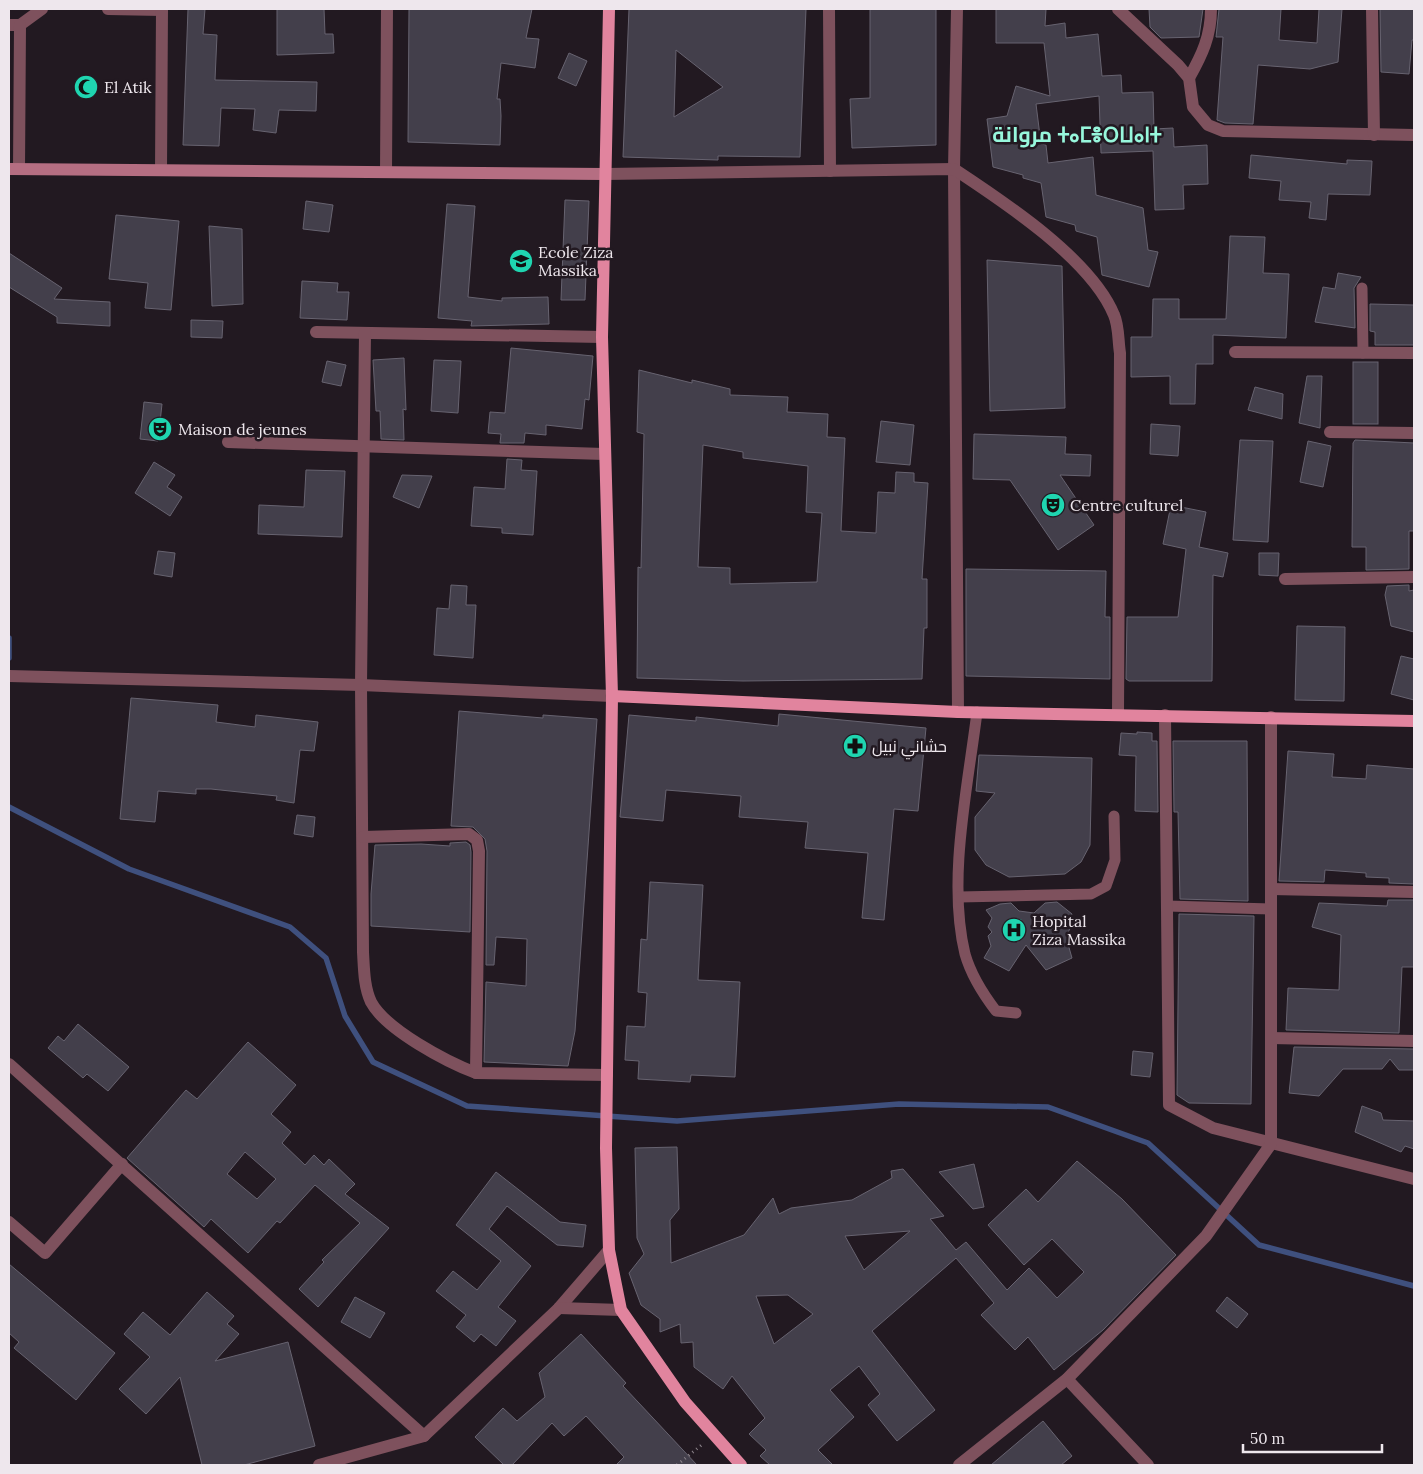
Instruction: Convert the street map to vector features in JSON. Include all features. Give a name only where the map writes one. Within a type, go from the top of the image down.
[{"type":"main road","points":[[609,9],[602,337],[612,696],[606,1107],[609,1250],[621,1310],[685,1402],[741,1465]]},
{"type":"main road","points":[[14,169],[605,174]]},
{"type":"main road","points":[[612,696],[958,712],[1118,713],[1414,721]]},
{"type":"street","points":[[14,169],[14,25],[42,9]]},
{"type":"street","points":[[108,9],[162,10],[161,170]]},
{"type":"street","points":[[386,172],[387,9]]},
{"type":"street","points":[[829,9],[830,171]]},
{"type":"street","points":[[957,9],[954,168],[958,712]]},
{"type":"street","points":[[1118,9],[1189,78]]},
{"type":"street","points":[[1211,9],[1211,28],[1204,50],[1189,78],[1193,108],[1208,125],[1223,131],[1414,135]]},
{"type":"street","points":[[1372,9],[1374,135]]},
{"type":"street","points":[[605,174],[954,168],[988,189],[1076,261],[1103,294],[1115,317],[1120,353],[1118,713]]},
{"type":"street","points":[[316,332],[602,337]]},
{"type":"street","points":[[365,333],[361,685],[363,952],[365,982],[372,1002],[387,1022],[450,1063],[476,1072],[607,1075]]},
{"type":"street","points":[[1235,352],[1414,353]]},
{"type":"street","points":[[1330,432],[1414,432]]},
{"type":"street","points":[[228,442],[604,454]]},
{"type":"street","points":[[1286,579],[1414,577]]},
{"type":"street","points":[[9,676],[361,685],[612,696]]},
{"type":"street","points":[[1165,714],[1169,1105],[1213,1128],[1414,1179]]},
{"type":"street","points":[[959,1465],[1067,1379],[1206,1236],[1271,1144],[1271,718]]},
{"type":"street","points":[[363,837],[469,834],[477,840],[479,851],[476,1072]]},
{"type":"street","points":[[1271,889],[1414,892]]},
{"type":"street","points":[[1271,1038],[1414,1041]]},
{"type":"street","points":[[9,1064],[424,1436]]},
{"type":"street","points":[[9,1222],[45,1253],[122,1164]]},
{"type":"street","points":[[319,1465],[342,1463],[424,1436],[559,1308],[609,1250]]},
{"type":"street","points":[[559,1308],[621,1310]]},
{"type":"street","points":[[1067,1379],[1148,1465]]},
{"type":"lane","points":[[1362,288],[1363,353]]},
{"type":"lane","points":[[978,712],[958,861],[959,896],[965,954],[980,991],[996,1011],[1016,1013]]},
{"type":"lane","points":[[959,896],[1091,894],[1106,886],[1115,860],[1114,816]]},
{"type":"lane","points":[[1167,906],[1271,909]]},
{"type":"path","points":[[678,1465],[714,1435]]},
{"type":"building","points":[[188,9],[205,9],[203,34],[217,35],[215,80],[317,82],[316,111],[279,110],[276,133],[253,130],[255,109],[221,108],[219,146],[183,145]]},
{"type":"building","points":[[277,9],[324,9],[325,34],[333,34],[334,53],[277,55]]},
{"type":"building","points":[[409,9],[532,9],[526,38],[539,39],[535,68],[501,63],[497,99],[500,99],[500,145],[408,142]]},
{"type":"building","points":[[629,9],[806,9],[800,157],[718,156],[718,160],[623,157]],"holes":[[[676,50],[723,87],[674,117]]]},
{"type":"building","points":[[870,9],[936,9],[936,145],[852,148],[850,99],[870,98]]},
{"type":"building","points":[[996,9],[1046,9],[1045,26],[1065,23],[1066,38],[1098,34],[1102,76],[1121,75],[1122,93],[1153,92],[1154,129],[1173,128],[1174,147],[1207,145],[1208,184],[1183,185],[1184,209],[1155,210],[1153,151],[1101,153],[1099,96],[1036,104],[1041,144],[1046,145],[1048,163],[1093,157],[1096,195],[1143,208],[1148,250],[1158,252],[1149,287],[1102,275],[1097,237],[1076,231],[1075,225],[1046,217],[1041,183],[1023,178],[1023,175],[993,167],[987,119],[1007,116],[1016,86],[1050,96],[1044,43],[996,43]]},
{"type":"building","points":[[1149,9],[1203,9],[1199,37],[1161,38],[1150,27]]},
{"type":"building","points":[[1219,9],[1281,9],[1279,40],[1317,43],[1319,9],[1342,9],[1338,62],[1310,69],[1258,65],[1253,124],[1225,123],[1217,120],[1223,37],[1216,37]]},
{"type":"building","points":[[1380,9],[1414,9],[1414,40],[1412,40],[1409,74],[1381,72]]},
{"type":"building","points":[[569,53],[587,61],[576,86],[558,78]]},
{"type":"building","points":[[1251,155],[1347,164],[1347,160],[1372,161],[1370,195],[1328,194],[1326,220],[1309,218],[1311,202],[1279,200],[1281,181],[1249,178]]},
{"type":"building","points":[[565,200],[589,201],[585,300],[561,300]]},
{"type":"building","points":[[306,201],[333,205],[329,232],[303,229]]},
{"type":"building","points":[[447,204],[475,206],[468,297],[502,301],[502,298],[548,297],[549,324],[471,326],[472,321],[438,318]]},
{"type":"building","points":[[116,215],[179,221],[171,310],[145,308],[148,283],[109,279]]},
{"type":"building","points":[[209,226],[242,229],[243,304],[212,306]]},
{"type":"building","points":[[1230,236],[1265,237],[1263,273],[1289,274],[1286,338],[1213,335],[1213,364],[1196,364],[1195,404],[1170,404],[1170,376],[1131,377],[1131,337],[1152,337],[1153,299],[1179,299],[1179,319],[1226,319]]},
{"type":"building","points":[[9,253],[62,288],[54,299],[110,302],[110,326],[57,323],[57,317],[9,287]]},
{"type":"building","points":[[987,260],[1062,266],[1065,408],[990,411]]},
{"type":"building","points":[[1338,273],[1361,277],[1354,288],[1355,328],[1315,322],[1323,287],[1335,289]]},
{"type":"building","points":[[302,281],[338,283],[337,292],[349,292],[347,320],[300,318]]},
{"type":"building","points":[[1370,304],[1414,305],[1414,345],[1375,345],[1375,332],[1370,331]]},
{"type":"building","points":[[191,320],[223,321],[222,338],[191,337]]},
{"type":"building","points":[[511,348],[593,356],[589,400],[585,399],[582,429],[546,425],[546,435],[525,433],[524,443],[500,443],[501,434],[488,433],[490,412],[505,413]]},
{"type":"building","points":[[404,358],[406,410],[403,409],[404,440],[381,439],[380,411],[376,411],[373,360]]},
{"type":"building","points":[[434,360],[461,361],[458,413],[431,411]]},
{"type":"building","points":[[327,361],[346,365],[341,386],[322,382]]},
{"type":"building","points":[[1353,362],[1378,362],[1378,424],[1353,424]]},
{"type":"building","points":[[639,370],[692,383],[692,380],[730,389],[730,395],[788,397],[787,412],[828,414],[827,437],[845,438],[841,531],[876,533],[878,492],[895,493],[896,472],[914,473],[914,482],[928,483],[922,579],[927,579],[927,628],[924,628],[922,679],[743,681],[637,678],[638,567],[641,568],[644,434],[637,432]],"holes":[[[703,445],[743,452],[743,458],[808,466],[806,512],[822,513],[817,582],[730,584],[730,568],[698,567]]]},
{"type":"building","points":[[1307,376],[1322,376],[1320,428],[1299,423]]},
{"type":"building","points":[[1255,387],[1283,394],[1282,419],[1248,410]]},
{"type":"building","points":[[144,402],[162,404],[158,441],[140,439]]},
{"type":"building","points":[[881,421],[914,425],[910,465],[876,462]]},
{"type":"building","points":[[1151,424],[1180,426],[1178,456],[1150,454]]},
{"type":"building","name":"Centre culturel","points":[[974,434],[1066,437],[1065,454],[1091,455],[1090,476],[1060,475],[1094,525],[1058,550],[1010,480],[973,479]]},
{"type":"building","points":[[1240,440],[1273,441],[1268,542],[1233,540]]},
{"type":"building","points":[[1355,440],[1414,443],[1414,531],[1409,531],[1409,569],[1366,570],[1366,547],[1352,547],[1353,443]]},
{"type":"building","points":[[1308,441],[1331,446],[1323,487],[1300,482]]},
{"type":"building","points":[[507,459],[522,460],[521,470],[537,471],[533,535],[502,533],[502,528],[471,526],[474,487],[505,489]]},
{"type":"building","points":[[154,462],[175,475],[167,487],[182,497],[170,516],[135,493]]},
{"type":"building","points":[[306,470],[345,471],[342,537],[258,534],[259,505],[304,507]]},
{"type":"building","points":[[402,475],[432,476],[419,508],[393,497]]},
{"type":"building","points":[[1171,505],[1206,512],[1199,547],[1228,553],[1223,577],[1213,575],[1212,681],[1129,681],[1126,679],[1127,617],[1178,617],[1186,549],[1163,544]]},
{"type":"building","points":[[158,551],[175,553],[172,577],[154,574]]},
{"type":"building","points":[[1259,553],[1279,553],[1278,576],[1259,575]]},
{"type":"building","points":[[966,569],[1106,571],[1105,617],[1110,617],[1110,679],[966,676]]},
{"type":"building","points":[[451,585],[467,586],[466,605],[476,605],[473,658],[434,655],[437,608],[449,609]]},
{"type":"building","points":[[1409,585],[1409,591],[1414,590],[1414,632],[1391,626],[1385,595],[1387,586]]},
{"type":"building","points":[[1297,626],[1345,627],[1344,701],[1295,700]]},
{"type":"building","points":[[1401,656],[1414,659],[1414,700],[1391,694]]},
{"type":"building","points":[[131,698],[218,705],[216,722],[255,727],[256,715],[318,722],[314,751],[300,750],[294,803],[276,800],[277,796],[211,789],[196,789],[196,794],[158,791],[155,822],[120,819]]},
{"type":"building","points":[[459,711],[543,718],[543,715],[597,719],[575,1031],[568,1066],[484,1062],[486,982],[526,986],[527,939],[496,937],[494,965],[486,965],[487,851],[485,839],[473,827],[451,826]]},
{"type":"building","points":[[779,714],[926,728],[918,811],[894,809],[884,920],[862,918],[868,853],[805,848],[808,822],[739,817],[741,796],[666,790],[663,821],[620,817],[629,715],[696,721],[696,717],[778,726]]},
{"type":"building","points":[[1137,732],[1152,733],[1152,741],[1157,741],[1158,812],[1135,811],[1136,756],[1119,755],[1121,733],[1137,734]]},
{"type":"building","points":[[1173,741],[1247,741],[1248,901],[1180,899],[1178,812],[1174,812]]},
{"type":"building","points":[[1288,751],[1334,754],[1332,777],[1366,779],[1367,765],[1414,769],[1414,884],[1389,883],[1389,878],[1366,877],[1366,873],[1325,870],[1324,882],[1279,881]]},
{"type":"building","points":[[979,755],[1092,758],[1090,845],[1081,862],[1065,874],[1009,877],[986,865],[975,850],[975,817],[995,793],[976,791]]},
{"type":"building","points":[[297,815],[315,817],[313,837],[294,834]]},
{"type":"building","points":[[466,842],[470,845],[471,852],[470,932],[371,926],[371,894],[375,845],[421,844],[450,846],[450,843]]},
{"type":"building","points":[[650,882],[703,885],[698,980],[740,982],[735,1077],[691,1075],[690,1082],[638,1079],[639,1061],[625,1060],[627,1026],[645,1027],[647,993],[638,992],[641,939],[647,940]]},
{"type":"building","points":[[1388,900],[1414,900],[1414,967],[1402,967],[1399,1033],[1286,1030],[1288,988],[1339,990],[1341,935],[1312,927],[1319,903],[1387,906]]},
{"type":"building","points":[[1057,902],[1072,914],[1067,926],[1071,927],[1067,934],[1071,941],[1068,944],[1072,958],[1046,970],[1026,945],[1009,971],[984,958],[991,946],[988,936],[992,932],[988,927],[992,918],[986,910],[1000,904],[1011,903],[1019,911],[1034,913],[1045,903]]},
{"type":"building","points":[[1179,914],[1254,916],[1251,1104],[1189,1103],[1177,1095]]},
{"type":"building","points":[[78,1024],[129,1067],[108,1091],[87,1074],[83,1078],[48,1048],[58,1036],[64,1041]]},
{"type":"building","points":[[248,1042],[296,1085],[271,1114],[291,1132],[282,1143],[305,1165],[314,1155],[324,1165],[329,1159],[355,1184],[345,1194],[389,1228],[318,1307],[299,1289],[324,1262],[322,1260],[360,1223],[315,1185],[280,1223],[277,1221],[248,1253],[211,1219],[204,1227],[127,1158],[186,1090],[197,1099]],"holes":[[[245,1152],[276,1179],[257,1199],[227,1174]]]},
{"type":"building","points":[[1294,1047],[1414,1049],[1414,1070],[1399,1070],[1390,1059],[1382,1069],[1343,1069],[1319,1096],[1289,1093]]},
{"type":"building","points":[[1133,1051],[1153,1053],[1150,1077],[1131,1075]]},
{"type":"building","points":[[1362,1106],[1381,1113],[1383,1120],[1414,1121],[1414,1149],[1405,1146],[1401,1152],[1355,1132]]},
{"type":"building","points":[[677,1147],[679,1209],[670,1220],[671,1263],[744,1235],[773,1198],[779,1214],[791,1208],[852,1200],[892,1178],[891,1171],[903,1169],[944,1216],[930,1219],[956,1250],[966,1242],[1007,1290],[1029,1268],[1057,1298],[1084,1272],[1052,1239],[1024,1265],[988,1225],[1026,1189],[1038,1202],[1077,1161],[1122,1199],[1176,1255],[1103,1330],[1054,1370],[1028,1337],[1015,1350],[981,1315],[994,1303],[956,1258],[872,1331],[935,1410],[897,1441],[868,1405],[880,1394],[859,1366],[830,1390],[854,1417],[818,1450],[833,1465],[770,1465],[760,1456],[766,1450],[749,1434],[765,1418],[732,1376],[723,1389],[694,1367],[693,1342],[681,1343],[680,1324],[660,1332],[660,1319],[641,1305],[629,1273],[644,1254],[637,1238],[635,1148]],"holes":[[[910,1231],[864,1270],[845,1236]],[[788,1295],[813,1314],[774,1344],[756,1296]]]},
{"type":"building","points":[[974,1164],[984,1207],[973,1209],[939,1172]]},
{"type":"building","points":[[496,1172],[560,1222],[586,1225],[583,1247],[557,1245],[507,1206],[489,1229],[531,1266],[498,1307],[516,1321],[496,1346],[481,1334],[474,1342],[456,1327],[466,1315],[436,1291],[453,1271],[477,1290],[501,1261],[456,1225]]},
{"type":"building","points":[[9,1264],[115,1353],[76,1400],[14,1348],[19,1342],[9,1333]]},
{"type":"building","points":[[207,1292],[234,1316],[227,1324],[239,1334],[215,1361],[288,1342],[315,1446],[244,1465],[202,1465],[180,1377],[146,1414],[119,1389],[150,1357],[124,1334],[143,1312],[170,1335]]},
{"type":"building","points":[[355,1297],[385,1313],[370,1338],[341,1322]]},
{"type":"building","points":[[1227,1297],[1248,1314],[1237,1328],[1216,1311]]},
{"type":"building","points":[[581,1334],[626,1383],[623,1386],[697,1465],[616,1465],[624,1457],[586,1416],[564,1436],[552,1423],[512,1465],[504,1465],[475,1437],[503,1408],[517,1421],[545,1397],[539,1373]]},
{"type":"building","points":[[1043,1421],[1072,1456],[1061,1465],[991,1465]]},
{"type":"waterway","points":[[9,638],[9,658]]},
{"type":"waterway","points":[[9,807],[129,869],[290,927],[326,958],[345,1016],[373,1062],[467,1106],[677,1121],[899,1104],[1048,1107],[1148,1143],[1259,1245],[1414,1286]]},
{"type":"place","name":"El Atik","points":[[86,87]]},
{"type":"place","name":"Ecole Ziza Massika","points":[[521,261]]},
{"type":"place","name":"Maison de jeunes","points":[[160,429]]},
{"type":"place","name":"Centre culturel","points":[[1053,505]]},
{"type":"place","name":"حشاني نبيل","points":[[855,746]]},
{"type":"place","name":"Hopital Ziza Massika","points":[[1014,930]]},
{"type":"district","name":"مروانة ⵜⴰⵎⴻⵔⵡⴰⵏⵜ","points":[[1077,135]]}]
